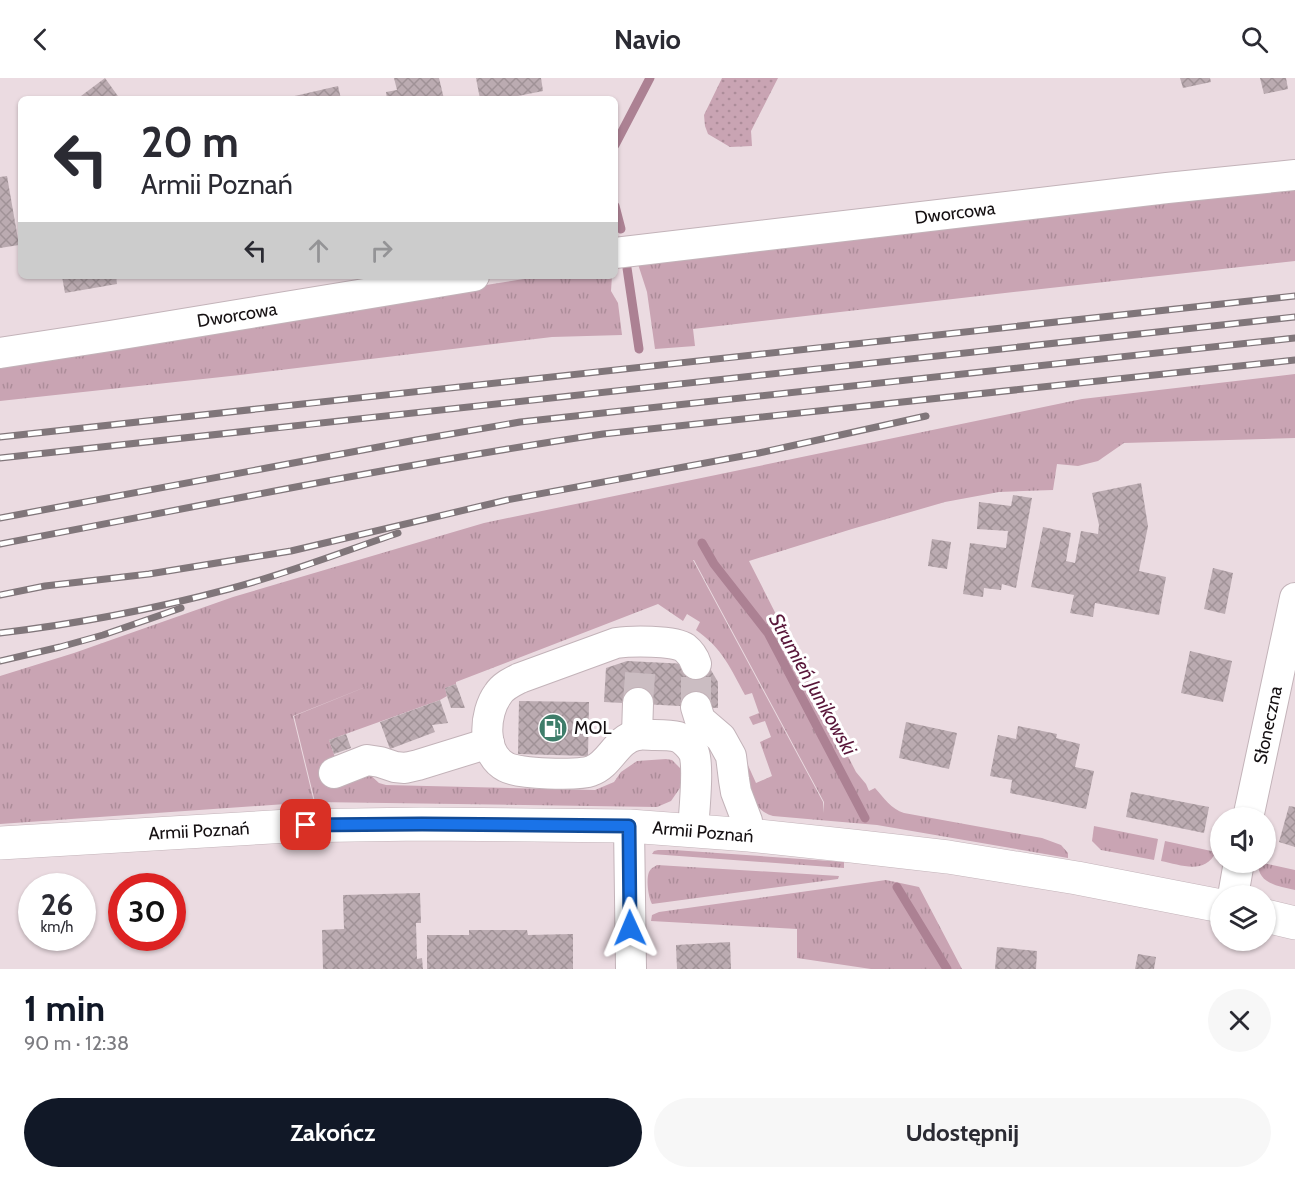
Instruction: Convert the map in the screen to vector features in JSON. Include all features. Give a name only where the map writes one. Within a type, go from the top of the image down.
[{"type":"main road","name":"Armii Poznań","points":[[0,843],[288,826],[422,824],[629,826],[748,835],[948,857],[1077,878],[1210,904]]},
{"type":"main road","points":[[1276,918],[1295,923]]},
{"type":"street","name":"Dworcowa","points":[[618,253],[1295,175]]},
{"type":"street","name":"Dworcowa","points":[[0,353],[456,279]]},
{"type":"street","name":"Słoneczna","points":[[1250,807],[1295,598]]},
{"type":"street","points":[[693,831],[696,767],[694,753],[678,738],[637,735],[620,744],[598,769],[578,774],[515,771],[504,767],[492,752],[487,731],[488,717],[493,704],[499,693],[508,685],[520,678],[616,643],[629,641],[651,652],[676,644],[684,647],[696,664]]},
{"type":"street","points":[[637,735],[638,704]]},
{"type":"street","points":[[696,707],[700,720],[721,738],[731,756],[736,792],[747,821],[748,835]]},
{"type":"street","points":[[334,773],[366,760],[405,768],[489,743]]},
{"type":"street","points":[[629,826],[631,969]]},
{"type":"green space","points":[[722,78],[778,78],[751,131],[752,146],[730,147],[708,134],[704,115]]},
{"type":"green space","points":[[1295,186],[1295,261],[693,329],[695,346],[655,349],[647,292],[637,261]]},
{"type":"green space","points":[[524,279],[612,279],[611,291],[618,303],[622,335],[552,337],[240,375],[0,401],[0,368]]},
{"type":"green space","points":[[1295,374],[1295,438],[1124,443],[1098,461],[1078,466],[1057,464],[1053,490],[999,492],[945,502],[749,561],[856,772],[869,791],[875,788],[891,806],[904,813],[1042,838],[1061,845],[1068,853],[1068,858],[877,825],[773,816],[765,813],[755,803],[752,796],[747,763],[756,783],[772,776],[760,742],[771,737],[765,721],[753,725],[749,717],[759,713],[752,693],[745,695],[713,644],[696,630],[700,622],[687,614],[683,621],[658,604],[456,682],[445,688],[447,696],[440,700],[329,740],[336,760],[368,773],[379,783],[386,785],[595,790],[614,782],[621,772],[637,761],[672,760],[681,769],[683,775],[680,788],[671,801],[657,807],[315,802],[294,716],[378,682],[293,716],[314,802],[0,824],[0,676],[74,653],[233,597],[484,523],[1082,399]],"holes":[[[694,560],[824,802],[824,813],[823,802]]]},
{"type":"green space","points":[[1094,826],[1158,839],[1154,860],[1101,850],[1092,841]]},
{"type":"green space","points":[[1165,841],[1210,851],[1210,860],[1199,866],[1176,865],[1161,861]]},
{"type":"green space","points":[[658,850],[844,862],[844,868],[652,854]]},
{"type":"green space","points":[[657,865],[839,876],[838,879],[652,904],[649,897],[648,875]]},
{"type":"green space","points":[[1276,866],[1295,870],[1295,890],[1270,883],[1260,873],[1276,873]]},
{"type":"green space","points":[[886,880],[919,887],[962,969],[871,969],[797,958],[797,929],[651,921],[652,915],[659,912]]},
{"type":"building","points":[[105,78],[118,96],[81,96]]},
{"type":"building","points":[[394,78],[439,78],[443,96],[387,96],[386,92],[397,90]]},
{"type":"building","points":[[476,78],[541,78],[543,91],[518,96],[479,96]]},
{"type":"building","points":[[1180,78],[1210,78],[1211,82],[1183,88]]},
{"type":"building","points":[[1260,78],[1286,78],[1288,89],[1264,94]]},
{"type":"building","points":[[338,86],[340,96],[295,96]]},
{"type":"building","points":[[7,176],[18,245],[0,248],[0,177]]},
{"type":"building","points":[[63,279],[116,279],[117,284],[65,293]]},
{"type":"building","points":[[1141,483],[1148,526],[1139,571],[1166,577],[1159,615],[1095,603],[1093,617],[1070,613],[1074,595],[1031,587],[1043,527],[1071,533],[1066,561],[1075,563],[1081,531],[1098,534],[1099,525],[1092,493]]},
{"type":"building","points":[[1013,495],[1032,498],[1016,588],[1002,584],[1001,590],[984,588],[983,597],[963,594],[970,543],[1006,548],[1008,531],[977,529],[979,502],[1011,506]]},
{"type":"building","points":[[932,539],[951,542],[947,569],[928,566]]},
{"type":"building","points":[[1213,568],[1233,573],[1225,614],[1204,609]]},
{"type":"building","points":[[1190,651],[1232,661],[1223,702],[1181,693]]},
{"type":"building","points":[[627,661],[708,665],[718,682],[718,708],[604,702],[606,668]]},
{"type":"building","points":[[456,684],[465,708],[451,708],[445,688]]},
{"type":"building","points":[[440,700],[448,723],[432,725],[435,732],[390,749],[380,722]]},
{"type":"building","name":"MOL","points":[[519,701],[589,702],[588,756],[518,754]]},
{"type":"building","points":[[906,722],[957,733],[949,769],[899,758]]},
{"type":"building","points":[[1018,726],[1057,734],[1056,738],[1080,744],[1075,767],[1094,771],[1086,809],[1010,793],[1012,780],[990,776],[998,735],[1016,739]]},
{"type":"building","points":[[346,734],[351,748],[334,754],[329,740]]},
{"type":"building","points":[[1131,792],[1209,807],[1204,833],[1126,817]]},
{"type":"building","points":[[1289,806],[1295,807],[1295,847],[1279,842]]},
{"type":"building","points":[[420,893],[421,923],[416,923],[417,959],[422,958],[423,969],[323,969],[322,930],[344,929],[343,895]]},
{"type":"building","points":[[469,930],[527,930],[528,935],[573,934],[573,969],[427,969],[427,935],[469,935]]},
{"type":"building","points":[[730,942],[731,969],[677,969],[676,945]]},
{"type":"building","points":[[997,947],[1037,951],[1036,969],[995,969]]},
{"type":"building","points":[[1138,954],[1156,957],[1154,969],[1135,969]]},
{"type":"waterway","name":"Strumień Junikowski","points":[[618,139],[650,78]]},
{"type":"waterway","name":"Strumień Junikowski","points":[[618,218],[621,229]]},
{"type":"waterway","name":"Strumień Junikowski","points":[[627,268],[639,349]]},
{"type":"waterway","name":"Strumień Junikowski","points":[[702,543],[714,564],[768,633],[865,818]]},
{"type":"waterway","name":"Strumień Junikowski","points":[[897,887],[947,969]]},
{"type":"tunnel","points":[[638,703],[641,661]]},
{"type":"tunnel","points":[[696,664],[696,707]]},
{"type":"railway","points":[[0,437],[1295,296]]},
{"type":"railway","points":[[0,458],[1295,317]]},
{"type":"railway","points":[[0,518],[520,422],[1295,338]]},
{"type":"railway","points":[[0,544],[376,472],[603,434],[1295,360]]},
{"type":"railway","points":[[0,595],[45,586],[149,574],[291,551],[507,500],[759,453],[926,416]]},
{"type":"railway","points":[[0,633],[87,620],[229,589],[272,577],[398,533]]},
{"type":"railway","points":[[0,661],[103,635],[181,608]]},
{"type":"place","name":"MOL","points":[[553,728]]},
{"type":"route","points":[[306,825],[629,826],[630,928]]}]
